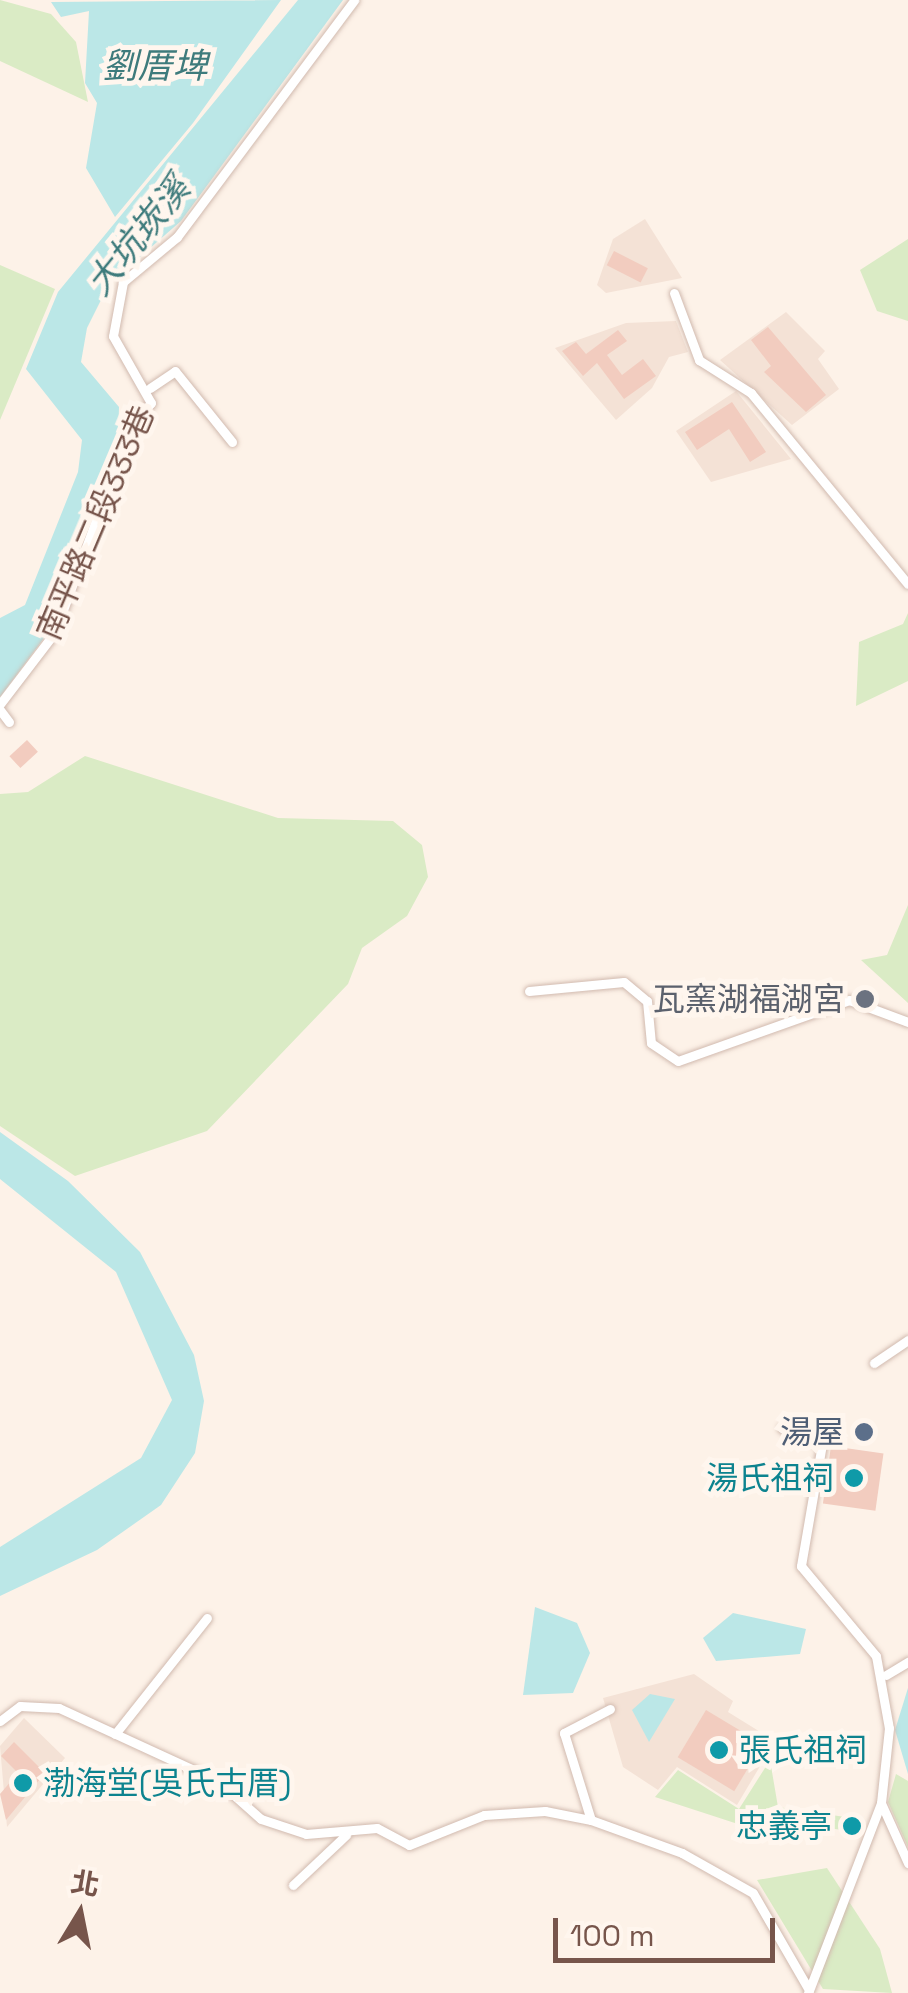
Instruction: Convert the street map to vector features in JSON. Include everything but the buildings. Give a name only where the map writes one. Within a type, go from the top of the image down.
[{"type":"lane","name":"南平路二段333巷","points":[[150,388],[113,336],[123,282],[176,237],[354,0]]},
{"type":"lane","points":[[674,293],[699,360],[752,393],[908,584]]},
{"type":"lane","name":"南平路二段333巷","points":[[9,722],[0,707],[55,632],[150,388],[174,371],[232,442]]},
{"type":"lane","points":[[529,991],[624,982],[647,1001],[652,1043],[678,1061],[849,1000],[908,1022]]},
{"type":"lane","points":[[874,1363],[908,1340]]},
{"type":"lane","points":[[782,1428],[822,1444],[802,1566],[886,1675],[881,1802],[809,1992]]},
{"type":"lane","points":[[115,1734],[207,1618]]},
{"type":"lane","points":[[886,1675],[908,1662]]},
{"type":"lane","points":[[0,1721],[20,1706],[59,1708],[218,1780],[261,1819],[346,1835],[377,1828],[409,1845],[484,1815],[545,1811],[591,1820],[682,1853],[753,1894],[809,1992]]},
{"type":"lane","points":[[591,1820],[564,1733],[610,1708]]},
{"type":"lane","points":[[881,1802],[908,1862]]},
{"type":"lane","points":[[293,1885],[346,1835]]},
{"type":"shaded area","points":[[645,219],[682,278],[606,293],[597,285],[613,239]]},
{"type":"shaded area","points":[[786,312],[825,351],[818,359],[839,389],[792,425],[720,360]]},
{"type":"shaded area","points":[[676,321],[688,352],[669,357],[652,388],[616,420],[555,348],[626,323]]},
{"type":"shaded area","points":[[736,391],[791,459],[711,482],[676,431]]},
{"type":"shaded area","points":[[694,1674],[733,1701],[728,1712],[775,1741],[737,1805],[677,1767],[658,1790],[623,1767],[603,1698]]},
{"type":"shaded area","points":[[24,1718],[65,1758],[7,1827],[0,1746]]},
{"type":"green space","points":[[0,0],[51,14],[76,42],[88,102],[0,61]]},
{"type":"green space","points":[[908,239],[908,321],[877,311],[860,270]]},
{"type":"green space","points":[[0,265],[55,289],[0,420]]},
{"type":"green space","points":[[908,613],[908,681],[856,706],[859,642],[903,624]]},
{"type":"green space","points":[[85,756],[278,818],[393,821],[422,845],[428,877],[407,916],[362,948],[348,984],[207,1131],[75,1176],[0,1126],[0,794],[28,792]]},
{"type":"green space","points":[[908,905],[908,1003],[861,960],[887,955]]},
{"type":"green space","points":[[770,1760],[778,1807],[845,1817],[842,1830],[778,1821],[775,1836],[655,1797],[678,1770],[739,1809]]},
{"type":"green space","points":[[896,1774],[908,1781],[908,1847],[888,1802]]},
{"type":"green space","points":[[827,1868],[880,1949],[892,1993],[823,1989],[757,1880]]},
{"type":"water","name":"劉厝埤","points":[[281,0],[193,123],[115,217],[86,168],[97,103],[85,83],[89,11],[61,17],[51,2]]},
{"type":"water","name":"大坑崁溪","points":[[298,0],[343,0],[181,221],[109,284],[87,328],[81,362],[119,407],[118,442],[50,630],[0,697],[0,618],[25,605],[78,472],[82,440],[26,369],[58,292]]},
{"type":"water","points":[[0,1132],[68,1181],[140,1252],[194,1355],[204,1401],[195,1453],[161,1505],[97,1550],[0,1596],[0,1547],[141,1458],[172,1400],[116,1272],[0,1179]]},
{"type":"water","points":[[535,1607],[577,1623],[590,1653],[573,1693],[523,1695]]},
{"type":"water","points":[[733,1613],[806,1629],[800,1654],[716,1661],[703,1638]]},
{"type":"water","points":[[908,1688],[908,1774],[895,1730]]},
{"type":"water","points":[[650,1694],[675,1699],[649,1742],[632,1710]]},
{"type":"place","name":"瓦窯湖福湖宮","points":[[865,999]]},
{"type":"place","name":"湯屋","points":[[864,1432]]},
{"type":"place","name":"湯氏祖祠","points":[[854,1478]]},
{"type":"place","name":"張氏祖祠","points":[[719,1750]]},
{"type":"place","name":"渤海堂(吳氏古厝)","points":[[23,1783]]},
{"type":"place","name":"忠義亭","points":[[852,1826]]}]
